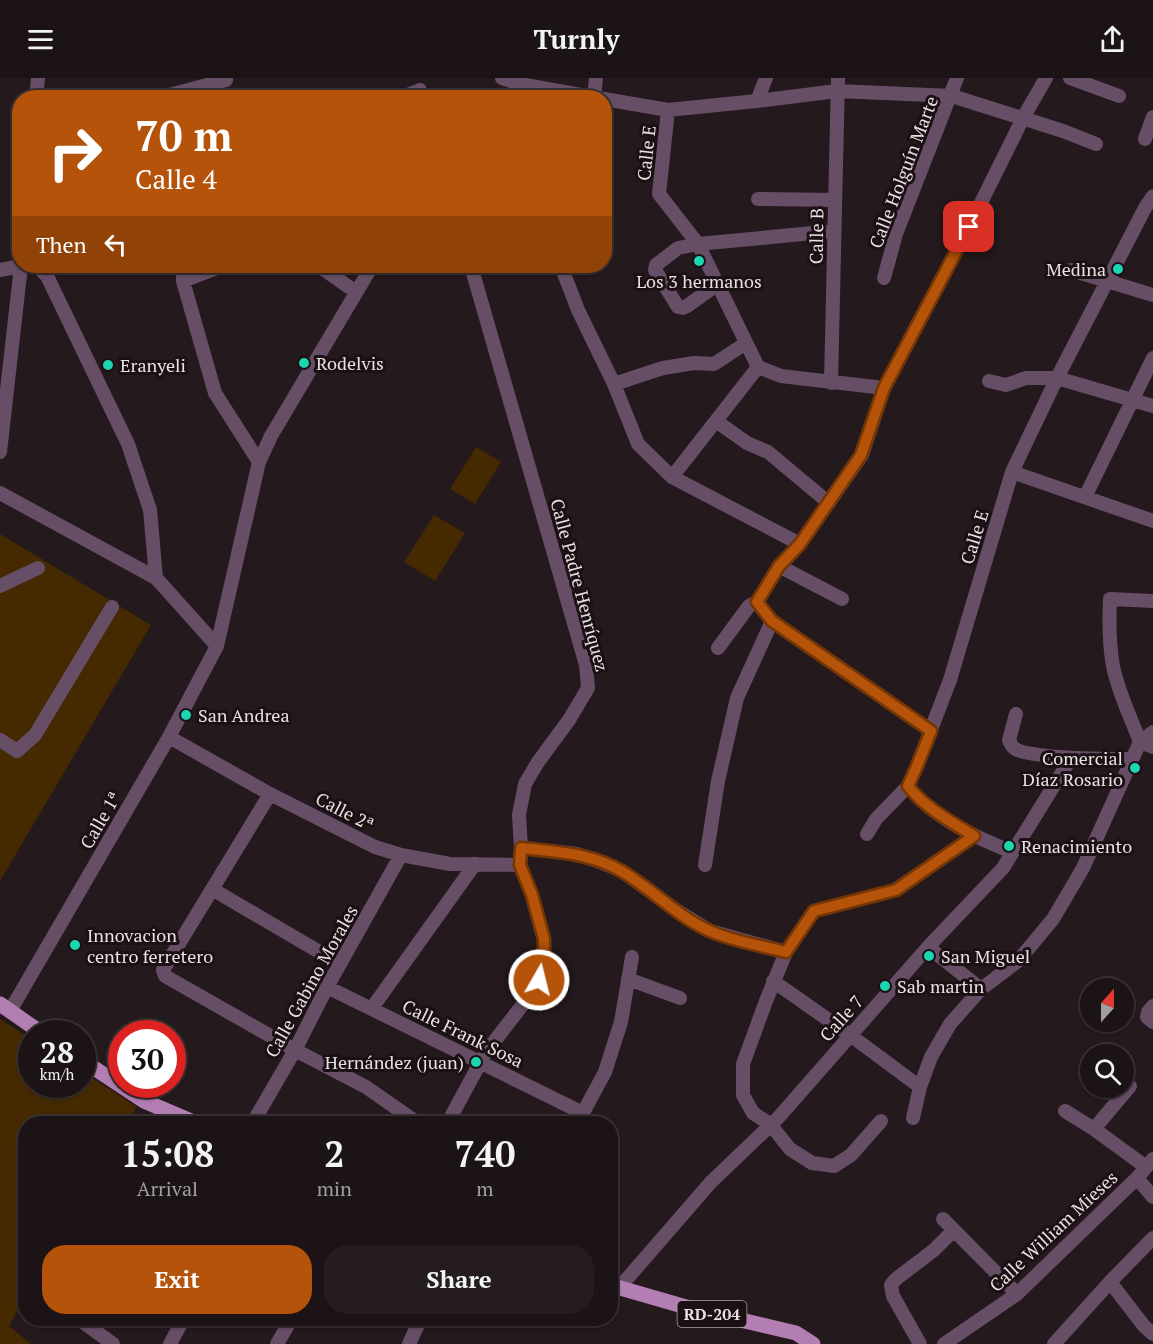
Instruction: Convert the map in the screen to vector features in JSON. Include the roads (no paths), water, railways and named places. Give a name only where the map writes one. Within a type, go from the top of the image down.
[{"type":"main road","points":[[5,1008],[23,1020]]},
{"type":"main road","points":[[96,1069],[144,1101],[178,1116]]},
{"type":"main road","name":"RD-204","points":[[618,1288],[686,1307],[796,1333],[813,1344]]},
{"type":"street","points":[[502,78],[520,90]]},
{"type":"street","points":[[758,101],[766,78]]},
{"type":"street","name":"Calle Holguín Marte","points":[[884,279],[896,234],[957,78]]},
{"type":"street","points":[[718,648],[749,606],[757,602],[779,566],[800,544],[861,455],[884,388],[969,227],[1023,118],[1046,78]]},
{"type":"street","points":[[1070,78],[1119,96]]},
{"type":"street","points":[[208,90],[226,80]]},
{"type":"street","points":[[612,100],[668,110],[758,101],[837,84],[951,96],[1063,130],[1096,144]]},
{"type":"street","name":"Calle B","points":[[831,383],[837,84]]},
{"type":"street","name":"Calle E","points":[[668,110],[659,194],[698,244],[758,367]]},
{"type":"street","points":[[1145,139],[1153,117]]},
{"type":"street","name":"Calle E","points":[[908,786],[950,680],[1012,472],[1057,378],[1153,196]]},
{"type":"street","points":[[758,199],[834,200]]},
{"type":"street","points":[[718,284],[687,306],[678,307],[655,270],[656,265],[678,248],[698,244],[834,231]]},
{"type":"street","points":[[1071,270],[1153,295]]},
{"type":"street","points":[[0,452],[20,273]]},
{"type":"street","points":[[44,273],[129,444],[150,510],[156,579]]},
{"type":"street","points":[[183,273],[183,281],[215,393],[259,462]]},
{"type":"street","points":[[183,281],[204,273]]},
{"type":"street","points":[[329,273],[356,292]]},
{"type":"street","name":"Calle 1ª","points":[[5,1008],[170,737],[217,646],[259,462],[271,436],[368,273]]},
{"type":"street","name":"Calle Padre Henríquez","points":[[451,1116],[486,1052],[531,994],[539,980],[544,961],[544,939],[532,895],[520,865],[519,814],[525,784],[588,688],[586,665],[473,273]]},
{"type":"street","points":[[564,273],[578,310],[614,384],[638,444],[672,477],[800,544]]},
{"type":"street","points":[[614,384],[663,368],[694,363],[714,364],[746,343]]},
{"type":"street","points":[[1085,497],[1153,358]]},
{"type":"street","points":[[672,477],[758,367],[781,376],[884,388]]},
{"type":"street","points":[[989,381],[1006,385],[1026,378],[1057,378],[1153,406]]},
{"type":"street","points":[[716,421],[747,443],[768,452],[829,502]]},
{"type":"street","points":[[1012,472],[1153,521]]},
{"type":"street","points":[[0,493],[156,579],[217,646]]},
{"type":"street","points":[[779,566],[842,598]]},
{"type":"street","points":[[0,586],[38,568]]},
{"type":"street","points":[[1147,745],[1113,666],[1108,627],[1110,599],[1153,601]]},
{"type":"street","points":[[757,602],[772,621],[931,731]]},
{"type":"street","points":[[0,740],[17,751],[35,735],[112,607]]},
{"type":"street","points":[[705,865],[718,781],[737,698],[772,621]]},
{"type":"street","points":[[1016,714],[1009,740],[1013,748],[1024,753],[1071,758],[1132,759]]},
{"type":"street","points":[[913,1118],[920,1087],[931,1057],[950,1024],[981,989],[1017,962],[1053,919],[1083,868],[1132,759],[1147,745],[1153,732]]},
{"type":"street","name":"Calle 2ª","points":[[170,737],[270,794],[375,847],[400,855],[450,864],[520,865]]},
{"type":"street","name":"Calle 7","points":[[618,1284],[711,1182],[777,1118],[928,947],[1003,868],[1071,758]]},
{"type":"street","points":[[867,834],[876,819],[908,786],[917,798],[933,810],[974,836],[1012,852]]},
{"type":"street","points":[[270,794],[163,973],[295,1050],[366,1087],[408,1116]]},
{"type":"street","points":[[882,1121],[851,1155],[834,1166],[812,1163],[790,1149],[770,1124],[753,1113],[743,1095],[742,1064],[786,952],[814,911],[896,890],[974,836]]},
{"type":"street","points":[[521,848],[577,854],[605,864],[622,871],[676,910],[710,931],[786,952]]},
{"type":"street","name":"Calle Gabino Morales","points":[[257,1116],[295,1050],[400,855]]},
{"type":"street","points":[[372,1008],[475,864]]},
{"type":"street","points":[[212,889],[340,964]]},
{"type":"street","points":[[928,947],[981,989]]},
{"type":"street","points":[[581,1116],[605,1072],[621,1022],[632,957]]},
{"type":"street","points":[[628,978],[680,998]]},
{"type":"street","points":[[773,981],[920,1087]]},
{"type":"street","name":"Calle Frank Sosa","points":[[327,987],[480,1062],[576,1116]]},
{"type":"street","points":[[1153,1006],[1147,1017],[1153,1022]]},
{"type":"street","points":[[1094,1129],[1120,1098]]},
{"type":"street","points":[[1065,1111],[1149,1163]]},
{"type":"street","name":"Calle William Mieses","points":[[944,1344],[1017,1294],[1137,1178],[1149,1163]]},
{"type":"street","points":[[1137,1178],[1153,1197]]},
{"type":"street","points":[[944,1219],[1017,1294]]},
{"type":"street","points":[[920,1344],[893,1296],[891,1285],[934,1250],[954,1230]]},
{"type":"street","points":[[1054,1344],[1153,1238]]},
{"type":"street","points":[[1110,1282],[1144,1326],[1153,1334]]},
{"type":"street","points":[[88,1326],[113,1344]]},
{"type":"street","points":[[170,1344],[180,1326]]},
{"type":"street","points":[[277,1344],[287,1326]]},
{"type":"street","points":[[409,1344],[417,1326]]},
{"type":"place","name":"Los 3 hermanos","points":[[699,261]]},
{"type":"place","name":"Medina","points":[[1118,269]]},
{"type":"place","name":"Rodelvis","points":[[304,363]]},
{"type":"place","name":"Eranyeli","points":[[108,365]]},
{"type":"place","name":"San Andrea","points":[[186,715]]},
{"type":"place","name":"Comercial Díaz Rosario","points":[[1135,768]]},
{"type":"place","name":"Renacimiento","points":[[1009,846]]},
{"type":"place","name":"Innovacion centro ferretero","points":[[75,945]]},
{"type":"place","name":"San Miguel","points":[[929,956]]},
{"type":"place","name":"Sab martin","points":[[885,986]]},
{"type":"place","name":"Hernández (juan)","points":[[476,1062]]}]
